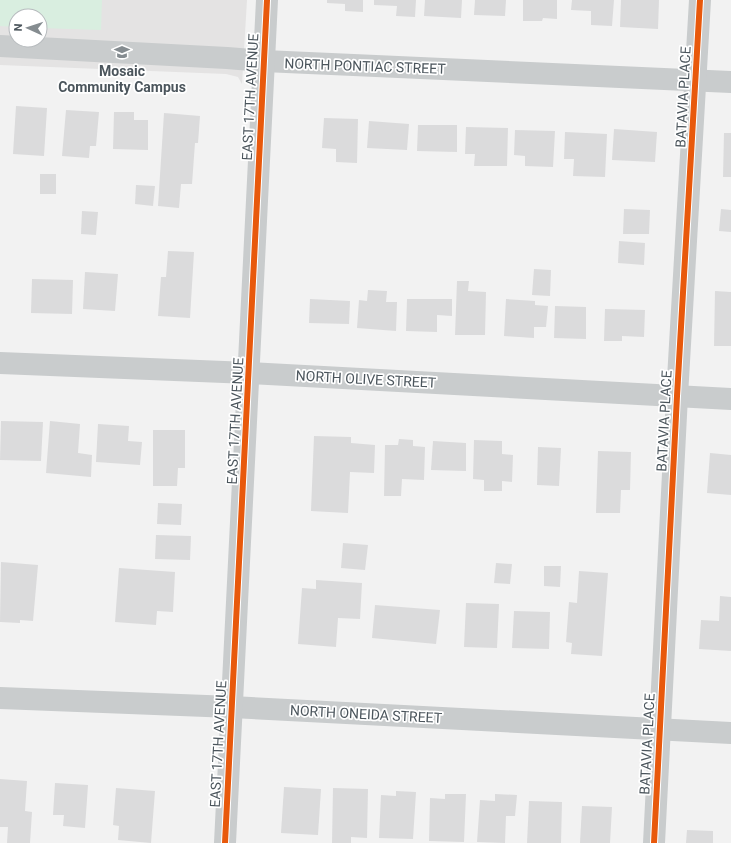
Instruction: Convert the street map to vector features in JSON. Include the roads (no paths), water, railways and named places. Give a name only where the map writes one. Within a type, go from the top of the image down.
[{"type":"street","name":"EAST 17TH AVENUE","points":[[225,843],[267,0]]},
{"type":"street","name":"BATAVIA PLACE","points":[[654,843],[677,396],[700,0]]},
{"type":"street","name":"NORTH PONTIAC STREET","points":[[0,46],[264,61],[731,82]]},
{"type":"street","name":"NORTH OLIVE STREET","points":[[0,363],[249,373],[731,399]]},
{"type":"street","name":"NORTH ONEIDA STREET","points":[[0,698],[232,707],[731,733]]},
{"type":"place","name":"Mosaic Community Campus","points":[[122,52]]}]
